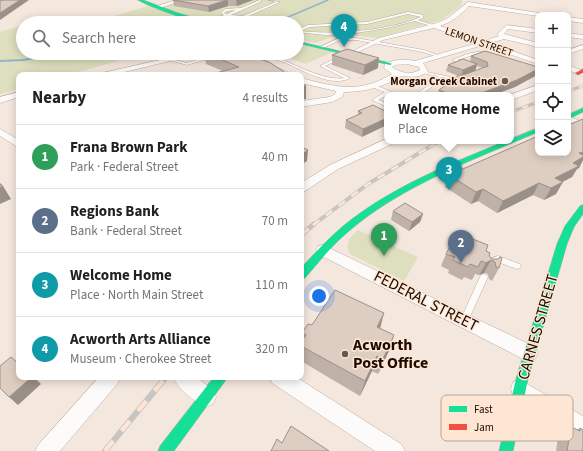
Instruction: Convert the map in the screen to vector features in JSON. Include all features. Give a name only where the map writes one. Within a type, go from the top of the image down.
[{"type":"street","points":[[140,0],[182,16]]},
{"type":"street","points":[[157,7],[180,0]]},
{"type":"street","points":[[350,54],[373,42],[391,36],[434,26],[451,19],[468,2],[535,13]]},
{"type":"street","points":[[571,19],[583,21]]},
{"type":"street","name":"LEMON STREET","points":[[434,26],[485,43],[535,57]]},
{"type":"street","points":[[504,37],[500,34],[507,27],[535,31]]},
{"type":"street","points":[[571,35],[583,37]]},
{"type":"street","points":[[416,64],[504,37],[535,44]]},
{"type":"street","name":"LEMON STREET","points":[[485,43],[535,61]]},
{"type":"street","points":[[304,44],[390,64],[401,61],[416,64],[424,69],[422,72],[410,75],[398,74],[390,70],[388,66],[390,64]]},
{"type":"street","points":[[472,46],[500,49]]},
{"type":"street","points":[[571,51],[583,47]]},
{"type":"street","points":[[116,72],[171,60]]},
{"type":"street","points":[[258,61],[283,72]]},
{"type":"street","points":[[571,68],[582,73]]},
{"type":"street","points":[[571,71],[582,73]]},
{"type":"street","points":[[571,75],[582,73]]},
{"type":"street","points":[[304,81],[321,86],[340,89],[362,88],[373,86],[398,74]]},
{"type":"street","points":[[514,96],[535,88]]},
{"type":"street","points":[[304,104],[332,99],[339,95],[340,89]]},
{"type":"street","points":[[0,100],[16,95]]},
{"type":"street","points":[[571,116],[583,110]]},
{"type":"street","points":[[571,119],[583,125]]},
{"type":"street","points":[[514,140],[535,131]]},
{"type":"street","points":[[0,132],[16,143]]},
{"type":"street","points":[[304,186],[334,167],[384,144]]},
{"type":"street","points":[[304,272],[323,250],[358,218],[393,195],[424,179],[505,144]]},
{"type":"street","name":"CARNES STREET","points":[[518,395],[562,244],[578,222],[583,208]]},
{"type":"street","name":"FEDERAL STREET","points":[[323,250],[530,353]]},
{"type":"street","points":[[46,451],[108,380]]},
{"type":"street","points":[[186,380],[206,397]]},
{"type":"street","points":[[165,451],[220,380]]},
{"type":"street","points":[[284,380],[394,451]]},
{"type":"street","points":[[520,388],[531,395]]},
{"type":"street","points":[[573,421],[583,427]]},
{"type":"street","name":"CARNES STREET","points":[[506,451],[508,441]]},
{"type":"lane","points":[[255,0],[261,1]]},
{"type":"lane","points":[[227,15],[261,1],[268,0],[279,2],[245,16]]},
{"type":"lane","points":[[235,16],[222,13],[230,10],[241,9]]},
{"type":"lane","points":[[304,28],[308,26],[366,23],[408,13],[422,16],[415,20],[388,27],[352,31],[304,32]]},
{"type":"lane","points":[[415,20],[434,26]]},
{"type":"lane","points":[[322,48],[344,39],[364,40],[424,51],[438,56]]},
{"type":"lane","points":[[422,72],[460,80],[483,71],[454,60],[475,53],[485,52],[500,57]]},
{"type":"lane","points":[[279,60],[324,78],[340,80],[348,78],[322,66],[350,54]]},
{"type":"lane","points":[[171,60],[187,64],[200,60]]},
{"type":"lane","points":[[421,92],[435,83],[440,76]]},
{"type":"lane","points":[[373,86],[389,92]]},
{"type":"lane","points":[[384,95],[374,100],[384,104]]},
{"type":"lane","points":[[488,268],[490,262],[498,259],[517,266]]},
{"type":"lane","points":[[464,321],[484,277]]},
{"type":"path","points":[[304,18],[333,11],[351,0]]},
{"type":"path","points":[[447,0],[461,2]]},
{"type":"path","points":[[429,10],[434,11]]},
{"type":"path","points":[[284,15],[291,16]]},
{"type":"path","points":[[0,55],[16,52]]},
{"type":"path","points":[[0,73],[4,69],[6,54]]},
{"type":"path","points":[[366,80],[360,78],[375,71],[377,65]]},
{"type":"green space","points":[[185,0],[462,0],[461,6],[441,20],[377,38],[346,35],[332,37],[315,43],[304,41],[304,16],[114,16],[148,6],[156,9]]},
{"type":"green space","points":[[16,27],[16,60],[120,60],[78,72],[16,72],[16,90],[0,94],[0,32]]},
{"type":"green space","points":[[304,46],[333,52],[305,64],[295,60],[304,60]]},
{"type":"green space","points":[[358,230],[418,257],[404,281],[350,254],[348,244],[350,238]]},
{"type":"building","points":[[20,0],[0,13],[0,1]]},
{"type":"building","points":[[173,0],[227,0],[208,6]]},
{"type":"building","points":[[347,49],[379,58],[365,65],[332,55]]},
{"type":"building","points":[[485,51],[535,66],[535,71],[517,80],[484,92],[444,92],[439,90],[459,75],[488,66],[487,62],[471,56]]},
{"type":"building","points":[[463,59],[477,64],[463,70],[448,65]]},
{"type":"building","points":[[222,60],[263,60],[269,62],[284,72],[220,72],[239,67]]},
{"type":"building","points":[[373,105],[384,110],[384,119],[363,129],[346,120],[362,113],[358,111]]},
{"type":"building","points":[[583,119],[583,152],[579,153],[583,155],[583,157],[573,163],[579,166],[555,178],[563,182],[551,188],[539,183],[503,201],[483,189],[476,192],[449,175],[535,137],[535,156],[571,156],[571,124]]},
{"type":"building","points":[[405,203],[423,214],[412,222],[393,211]]},
{"type":"building","points":[[457,233],[488,245],[486,251],[490,253],[489,256],[492,259],[502,258],[499,268],[496,267],[495,262],[491,260],[486,263],[481,261],[478,267],[470,264],[468,267],[453,260],[455,257],[446,254]]},
{"type":"building","name":"Acworth Post Office","points":[[335,290],[384,313],[377,327],[394,335],[383,359],[377,356],[365,381],[304,348],[304,338],[306,335],[304,334],[304,330],[308,324],[312,325]]},
{"type":"building","points":[[11,357],[16,361],[16,380],[29,380],[9,397],[0,388],[0,366]]},
{"type":"building","points":[[291,426],[329,451],[271,451],[277,439],[282,443]]},
{"type":"building","points":[[573,428],[580,431],[580,428],[583,430],[583,451],[567,451],[569,441],[573,441]]},
{"type":"waterway","points":[[290,16],[328,0]]},
{"type":"waterway","points":[[0,61],[23,60]]},
{"type":"railway","points":[[571,90],[583,86]]},
{"type":"railway","points":[[514,111],[535,103]]},
{"type":"railway","points":[[431,146],[435,144]]},
{"type":"railway","points":[[313,225],[368,184],[431,146]]},
{"type":"railway","points":[[304,232],[314,224]]},
{"type":"railway","points":[[105,451],[164,380]]},
{"type":"traffic: fast","points":[[140,0],[184,16]]},
{"type":"traffic: fast","points":[[304,44],[390,64]]},
{"type":"traffic: fast","points":[[571,116],[583,110]]},
{"type":"traffic: fast","points":[[514,140],[535,131]]},
{"type":"traffic: fast","points":[[304,272],[339,235],[374,208],[419,182],[504,144]]},
{"type":"traffic: fast","points":[[518,395],[562,244],[570,226],[583,208]]},
{"type":"traffic: fast","points":[[165,451],[220,380]]},
{"type":"traffic: fast","points":[[506,451],[508,441]]},
{"type":"traffic: jam","points":[[578,73],[583,71]]},
{"type":"place","name":"Acworth Arts Alliance","points":[[344,47]]},
{"type":"place","name":"Morgan Creek Cabinet","points":[[505,81]]},
{"type":"place","name":"Welcome Home","points":[[449,190]]},
{"type":"place","name":"Frana Brown Park","points":[[384,256]]},
{"type":"place","name":"Regions Bank","points":[[461,263]]},
{"type":"place","name":"Acworth Post Office","points":[[345,354]]}]
